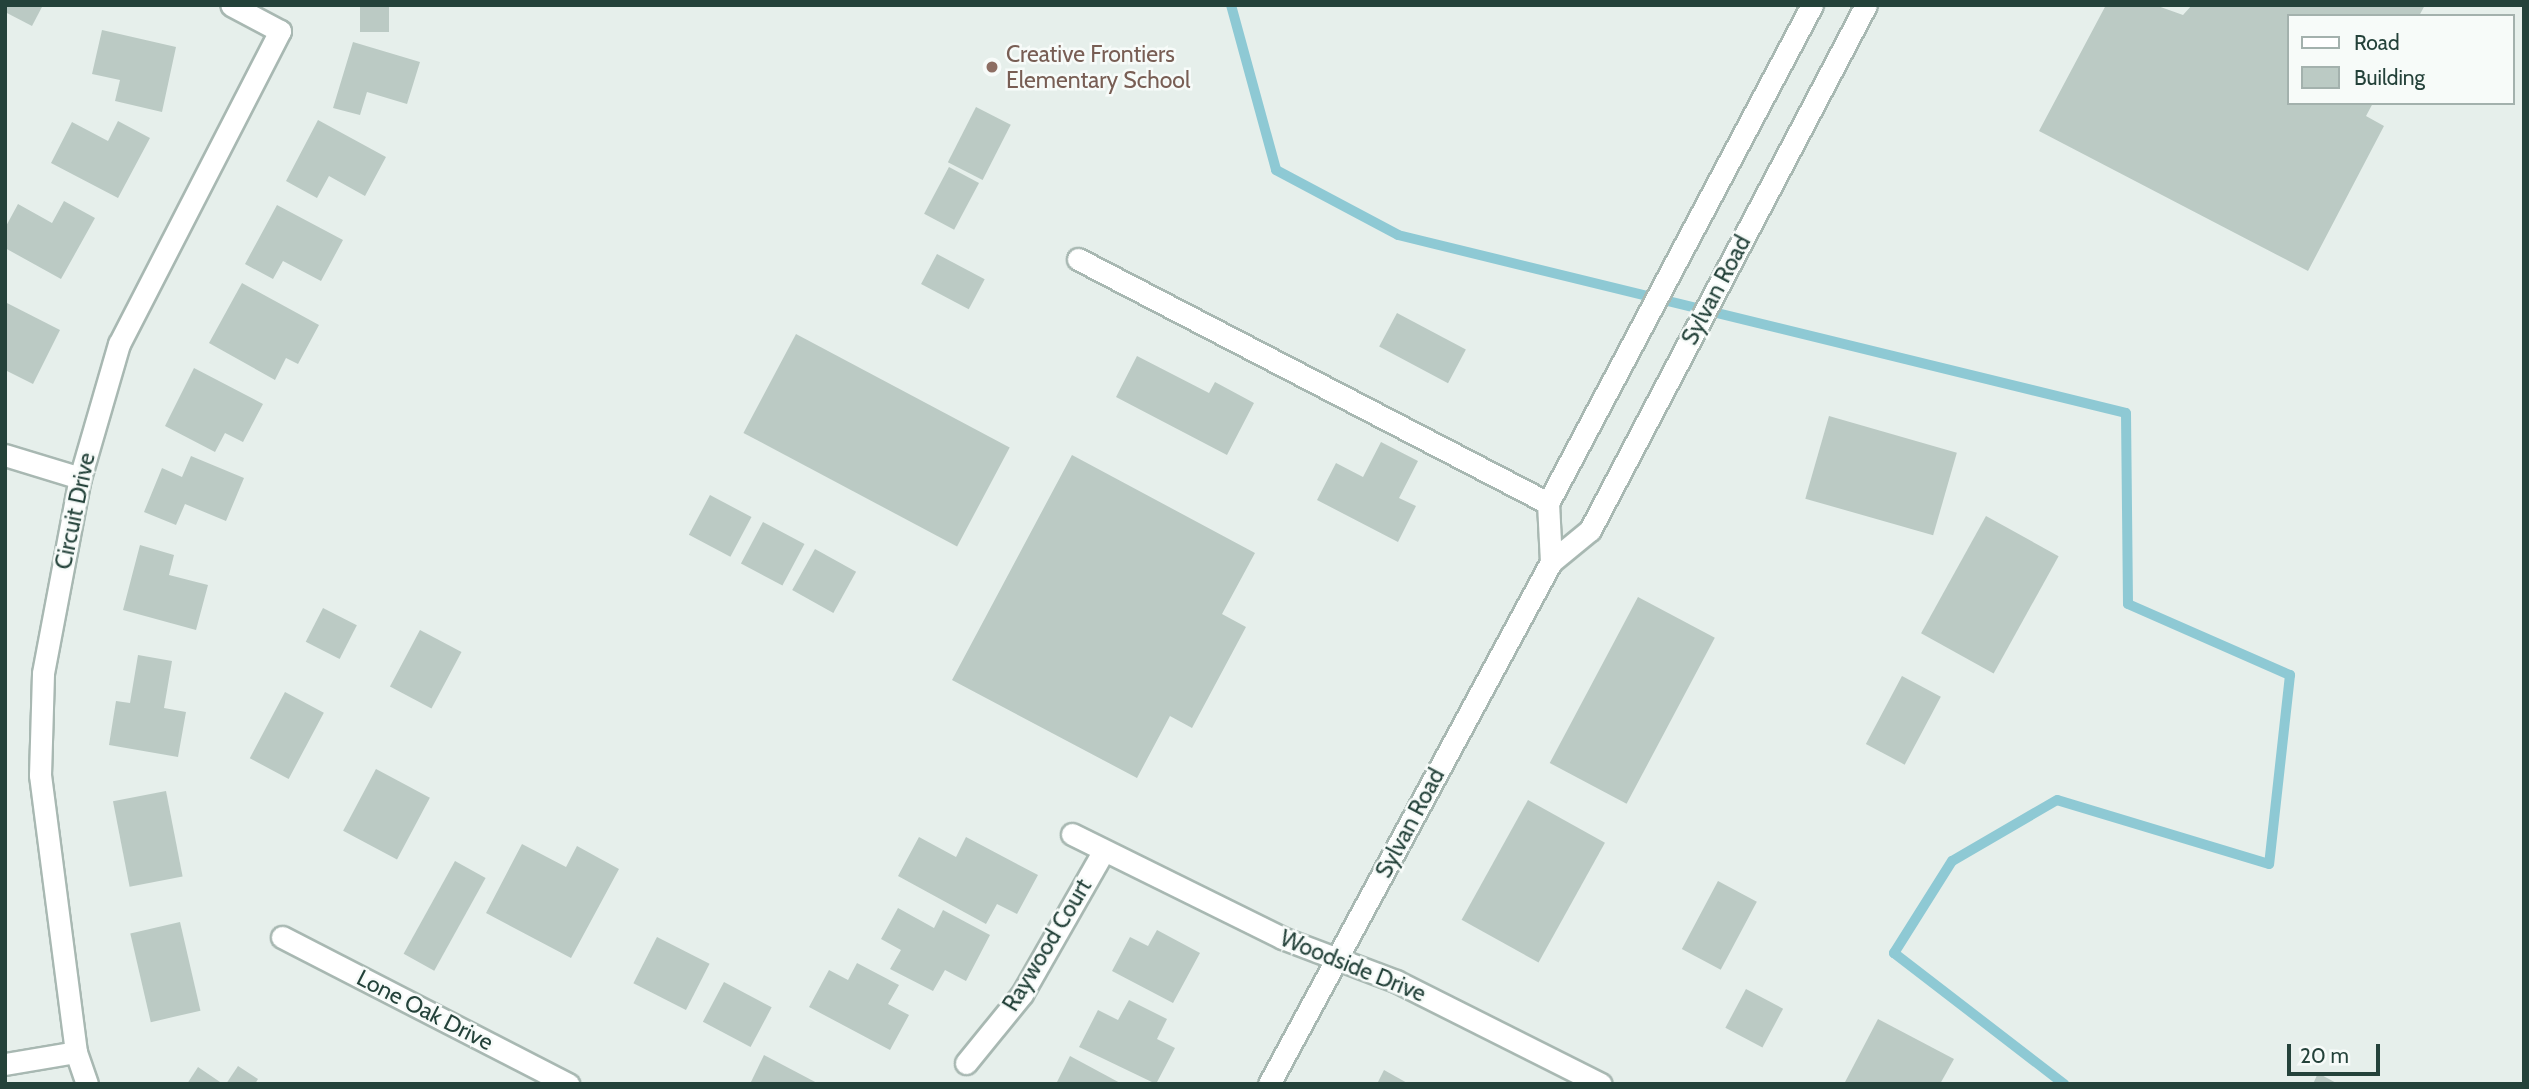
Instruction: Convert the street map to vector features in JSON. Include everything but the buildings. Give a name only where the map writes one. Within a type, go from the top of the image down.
[{"type":"street","name":"Circuit Drive","points":[[87,1084],[76,1052],[38,724],[80,478],[119,344],[280,31],[231,5]]},
{"type":"street","points":[[1551,562],[1548,503],[1812,5]]},
{"type":"street","name":"Sylvan Road","points":[[1269,1084],[1551,562],[1591,530],[1866,5]]},
{"type":"street","points":[[1079,259],[1548,503]]},
{"type":"street","points":[[5,455],[80,478]]},
{"type":"street","name":"Raywood Court","points":[[966,1063],[1022,994],[1102,853],[1072,834]]},
{"type":"street","name":"Woodside Drive","points":[[1102,853],[1339,958],[1601,1084]]},
{"type":"street","name":"Lone Oak Drive","points":[[282,937],[568,1084]]},
{"type":"street","points":[[5,1064],[76,1052]]},
{"type":"waterway","points":[[1231,5],[1276,170],[1398,235],[2126,413],[2128,604],[2290,675],[2269,864],[2057,800],[1952,861],[1894,953],[2064,1084]]},
{"type":"place","name":"Creative Frontiers Elementary School","points":[[992,67]]}]
